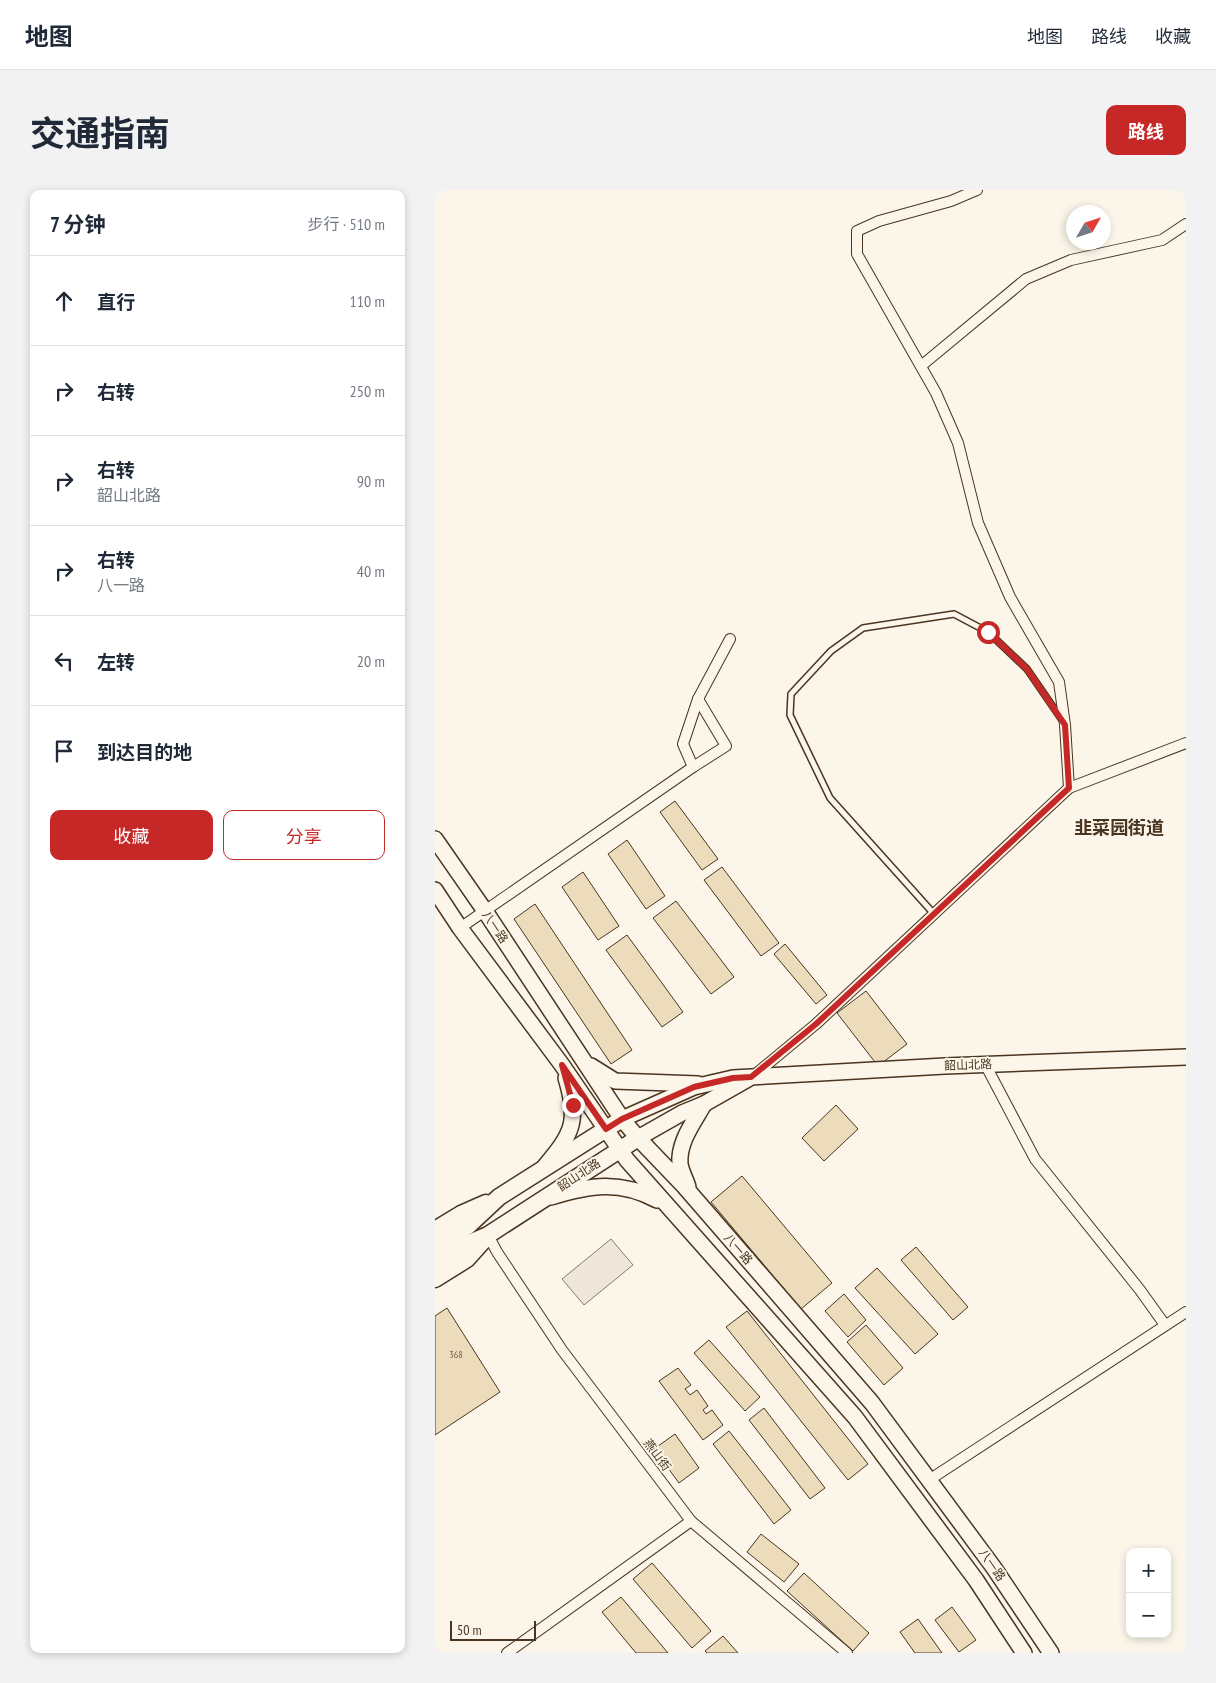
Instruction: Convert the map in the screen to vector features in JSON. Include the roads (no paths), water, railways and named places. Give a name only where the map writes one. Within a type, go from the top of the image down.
[{"type":"main road","name":"八一路","points":[[435,839],[485,910],[622,1119],[690,1193],[872,1404],[994,1568],[1051,1653]]},
{"type":"main road","name":"八一路","points":[[435,890],[460,928],[562,1065],[640,1177],[855,1417],[976,1580],[1024,1653]]},
{"type":"main road","name":"韶山北路","points":[[435,1247],[468,1226],[499,1197],[622,1119],[694,1087],[733,1078],[985,1064],[1186,1057]]},
{"type":"main road","points":[[585,1063],[615,1081],[707,1084]]},
{"type":"main road","points":[[543,1168],[561,1145],[571,1127],[573,1105],[562,1065]]},
{"type":"main road","name":"韶山北路","points":[[439,1271],[467,1258],[488,1235],[619,1149],[751,1077]]},
{"type":"main road","points":[[690,1193],[680,1165],[681,1151],[684,1139],[704,1104]]},
{"type":"main road","points":[[538,1201],[581,1189],[605,1186],[633,1189],[657,1200],[669,1209]]},
{"type":"main road","points":[[435,1230],[461,1214],[499,1197]]},
{"type":"main road","points":[[435,1284],[439,1271]]},
{"type":"street","points":[[977,190],[951,201],[879,221],[857,231],[857,254],[937,393],[958,443],[978,523],[1010,597],[1059,682],[1065,725],[1069,788]]},
{"type":"street","points":[[921,366],[1026,279],[1071,260],[1162,240],[1186,224]]},
{"type":"street","points":[[693,767],[683,744],[698,700],[730,639]]},
{"type":"street","points":[[460,928],[726,746],[698,700]]},
{"type":"street","points":[[751,1077],[816,1024],[1069,788],[1186,743]]},
{"type":"street","points":[[985,1064],[1035,1159],[1140,1290],[1165,1325]]},
{"type":"street","name":"燕山街","points":[[488,1235],[497,1252],[562,1350],[691,1521],[847,1653]]},
{"type":"street","points":[[929,1480],[1186,1312]]},
{"type":"street","points":[[507,1653],[691,1521]]},
{"type":"lane","points":[[934,914],[830,798],[790,715],[791,694],[831,651],[863,628],[954,614],[988,632],[1027,669],[1065,725]]},
{"type":"district","name":"韭菜园街道","points":[[1119,828]]}]
